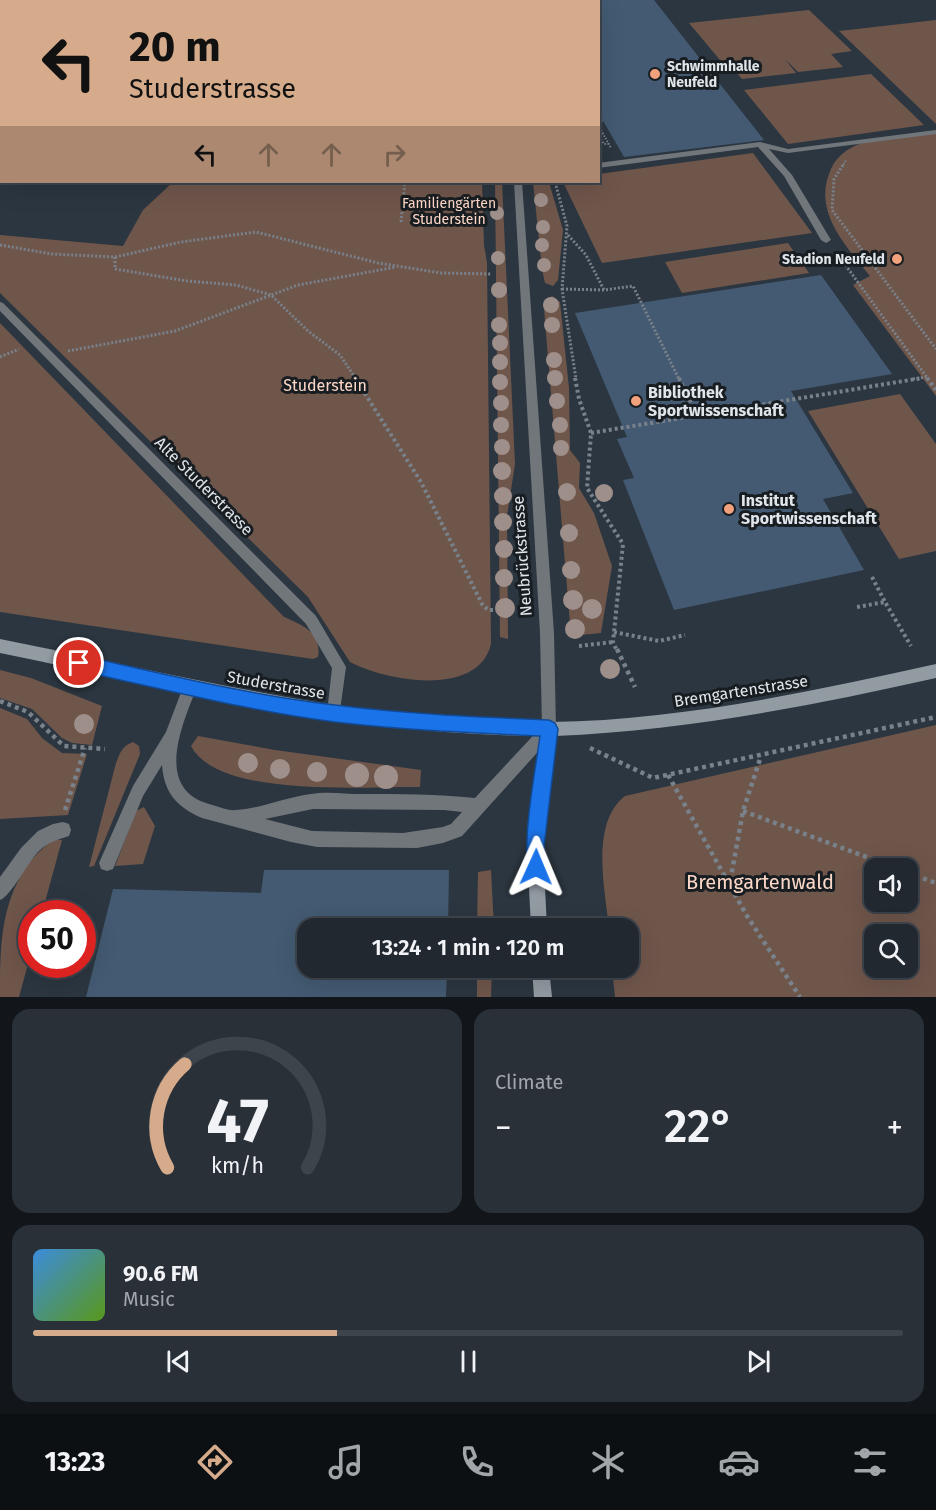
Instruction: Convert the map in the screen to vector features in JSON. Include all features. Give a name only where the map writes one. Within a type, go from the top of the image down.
[{"type":"main road","name":"Studerstrasse","points":[[0,646],[190,687],[334,713],[440,723],[549,729]]},
{"type":"main road","name":"Bremgartenstrasse","points":[[549,729],[642,724],[759,709],[936,671]]},
{"type":"main road","name":"Neubrückstrasse","points":[[539,918],[535,847],[549,729]]},
{"type":"main road","points":[[542,978],[543,997]]},
{"type":"street","points":[[600,166],[760,144],[788,150],[936,132]]},
{"type":"street","points":[[760,144],[788,175],[826,240]]},
{"type":"street","name":"Neubrückstrasse","points":[[518,183],[547,633],[549,729]]},
{"type":"street","name":"Alte Studerstrasse","points":[[0,305],[311,620],[339,667],[334,713]]},
{"type":"street","points":[[107,863],[138,792],[173,732],[190,687]]},
{"type":"street","points":[[173,732],[169,771],[179,794],[204,812],[308,838],[404,842],[438,838],[456,830],[549,729]]},
{"type":"street","points":[[235,818],[313,801],[444,802],[478,806]]},
{"type":"street","points":[[0,892],[19,862],[39,842],[54,830],[63,830]]},
{"type":"path","points":[[600,127],[619,163]]},
{"type":"path","points":[[600,137],[604,144],[609,144]]},
{"type":"path","points":[[852,156],[843,162],[834,179],[832,210],[936,349]]},
{"type":"path","points":[[400,222],[405,183]]},
{"type":"path","points":[[555,183],[568,235],[562,289],[579,399],[591,433],[588,488],[623,544],[613,642],[634,687]]},
{"type":"path","points":[[0,245],[52,254],[115,257],[181,242],[256,232],[369,261],[441,273],[492,274]]},
{"type":"path","points":[[568,235],[586,255],[604,290]]},
{"type":"path","points":[[826,240],[936,390]]},
{"type":"path","points":[[115,257],[115,269],[136,270],[177,280],[216,282],[248,287],[269,294],[304,327],[326,342],[340,356],[421,482],[482,604],[488,610],[496,610]]},
{"type":"path","points":[[845,265],[868,260]]},
{"type":"path","points":[[51,358],[83,346],[157,336],[269,294],[330,276],[399,266]]},
{"type":"path","points":[[562,289],[604,290],[633,286],[697,415]]},
{"type":"path","points":[[591,433],[927,377]]},
{"type":"path","points":[[872,577],[911,646]]},
{"type":"path","points":[[857,607],[885,602]]},
{"type":"path","points":[[614,632],[659,641],[685,635]]},
{"type":"path","points":[[579,646],[613,642]]},
{"type":"path","points":[[0,701],[28,712],[64,746],[105,749]]},
{"type":"path","points":[[549,729],[653,778],[936,717]]},
{"type":"path","points":[[73,786],[85,748]]},
{"type":"path","points":[[729,889],[743,811],[761,756]]},
{"type":"path","points":[[668,775],[729,889],[772,959],[800,997]]},
{"type":"path","points":[[743,811],[869,858]]},
{"type":"path","points":[[918,877],[936,883]]},
{"type":"green space","points":[[809,10],[852,51],[831,54],[843,67],[798,72],[785,59],[796,73],[742,79],[731,66],[725,66],[689,23]]},
{"type":"green space","points":[[936,20],[936,124],[839,31]]},
{"type":"green space","points":[[871,74],[924,125],[788,144],[744,90]]},
{"type":"green space","name":"Stadion Neufeld","points":[[936,133],[936,396],[853,285],[870,276],[835,229],[826,203],[826,189],[834,163],[851,148],[880,139]]},
{"type":"green space","points":[[753,153],[812,233],[602,263],[563,183],[600,183],[600,174]]},
{"type":"green space","name":"Studerstein","points":[[172,183],[482,183],[484,245],[487,263],[491,644],[483,661],[469,672],[450,678],[407,679],[385,675],[350,662],[308,597],[0,293],[0,235],[123,246],[143,210]]},
{"type":"green space","points":[[495,183],[502,183],[515,464],[507,516],[508,639],[500,637]]},
{"type":"green space","points":[[533,183],[549,183],[563,230],[558,280],[553,286],[545,283]]},
{"type":"green space","points":[[788,243],[809,273],[682,293],[665,262]]},
{"type":"green space","points":[[552,296],[560,302],[569,388],[570,450],[580,463],[579,488],[594,513],[612,566],[601,633],[571,636],[544,309],[544,301]]},
{"type":"green space","points":[[0,323],[284,617],[310,631],[317,642],[318,657],[313,659],[0,612]]},
{"type":"green space","points":[[900,394],[936,444],[936,551],[899,559],[808,411]]},
{"type":"green space","points":[[0,670],[31,678],[102,706],[92,745],[72,743],[62,738],[32,709],[0,698]]},
{"type":"green space","points":[[0,708],[27,719],[42,738],[62,753],[87,754],[68,815],[0,819]]},
{"type":"green space","name":"Bremgartenwald","points":[[936,725],[936,997],[615,997],[613,978],[639,978],[639,918],[608,918],[602,858],[607,823],[614,808],[625,796]]},
{"type":"green space","points":[[198,736],[275,750],[421,770],[420,787],[296,786],[231,775],[206,763],[191,746]]},
{"type":"green space","points":[[133,742],[139,746],[140,754],[94,866],[89,867],[116,763],[124,748]]},
{"type":"green space","points":[[144,807],[155,826],[143,864],[115,866],[136,811]]},
{"type":"green space","points":[[52,840],[62,840],[46,900],[18,900],[18,978],[24,978],[19,997],[0,997],[1,946],[6,913],[17,882],[35,856]]},
{"type":"green space","points":[[491,870],[493,918],[477,918],[478,872]]},
{"type":"green space","points":[[477,978],[492,978],[491,997],[477,997]]},
{"type":"building","name":"Schwimmhalle Neufeld","points":[[600,0],[654,0],[764,140],[624,157],[600,115]]},
{"type":"building","points":[[821,275],[892,374],[791,391],[853,493],[823,499],[864,570],[674,610],[623,480],[634,478],[617,439],[627,437],[575,313]]},
{"type":"building","points":[[264,870],[449,870],[448,918],[297,918],[297,978],[447,978],[446,997],[86,997],[91,978],[96,978],[96,957],[113,889],[261,893]]},
{"type":"place","name":"Schwimmhalle Neufeld","points":[[655,74]]},
{"type":"place","name":"Stadion Neufeld","points":[[897,259]]},
{"type":"place","name":"Bibliothek Sportwissenschaft","points":[[636,401]]},
{"type":"place","name":"Institut Sportwissenschaft","points":[[729,509]]},
{"type":"route","points":[[79,663],[190,687],[334,713],[440,723],[549,729],[535,847],[536,867]]},
{"type":"park label","name":"Familiengärten Studerstein","points":[[449,212]]}]
